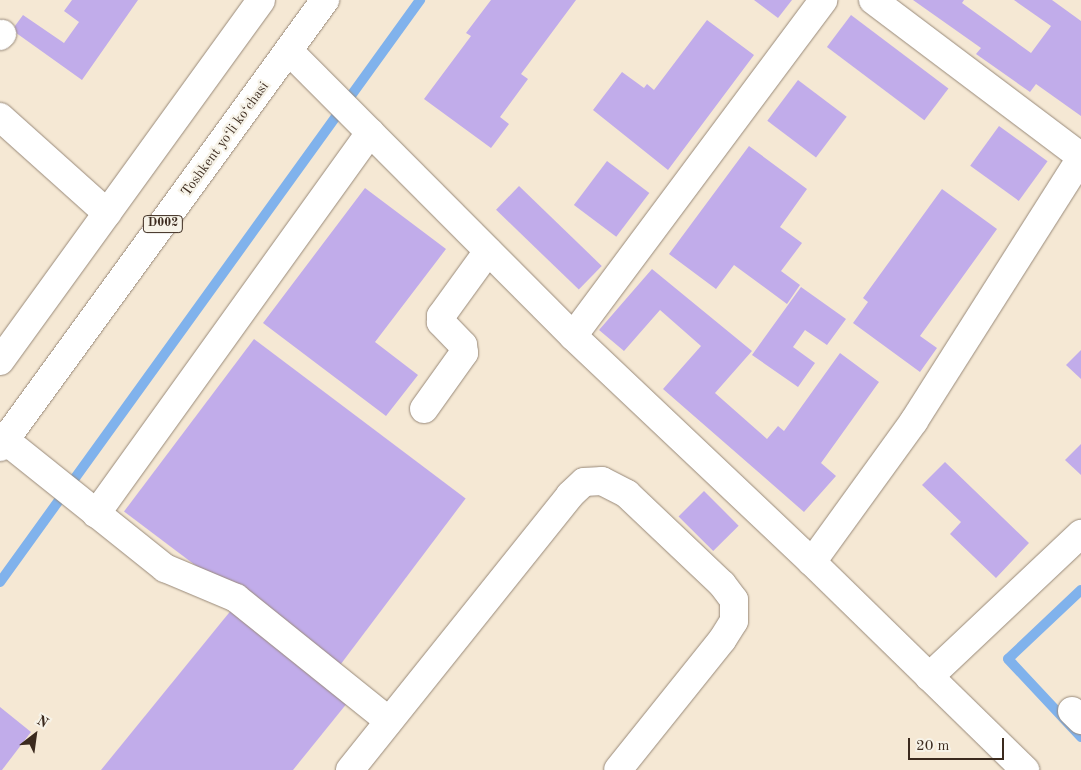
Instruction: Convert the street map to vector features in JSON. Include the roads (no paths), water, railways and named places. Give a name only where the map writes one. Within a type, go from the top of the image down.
[{"type":"main road","points":[[0,361],[261,0]]},
{"type":"main road","name":"Toshkent yo‘li ko‘chasi","points":[[2,444],[325,0]]},
{"type":"main road","points":[[573,336],[823,0]]},
{"type":"main road","points":[[812,562],[914,422],[1081,158],[873,0]]},
{"type":"main road","points":[[289,51],[573,336],[812,562],[1025,770]]},
{"type":"main road","points":[[0,117],[107,213]]},
{"type":"main road","points":[[89,508],[361,124]]},
{"type":"main road","points":[[424,408],[464,353],[463,345],[441,322],[441,316],[488,251]]},
{"type":"main road","points":[[2,444],[55,481],[165,568],[236,598],[390,721]]},
{"type":"main road","points":[[350,770],[570,495],[584,482],[602,481],[627,494],[722,584],[734,600],[734,622],[722,640],[618,770]]},
{"type":"main road","points":[[929,676],[1081,534]]},
{"type":"waterway","points":[[0,582],[420,0]]},
{"type":"waterway","points":[[1081,590],[1008,659],[1081,737]]}]
